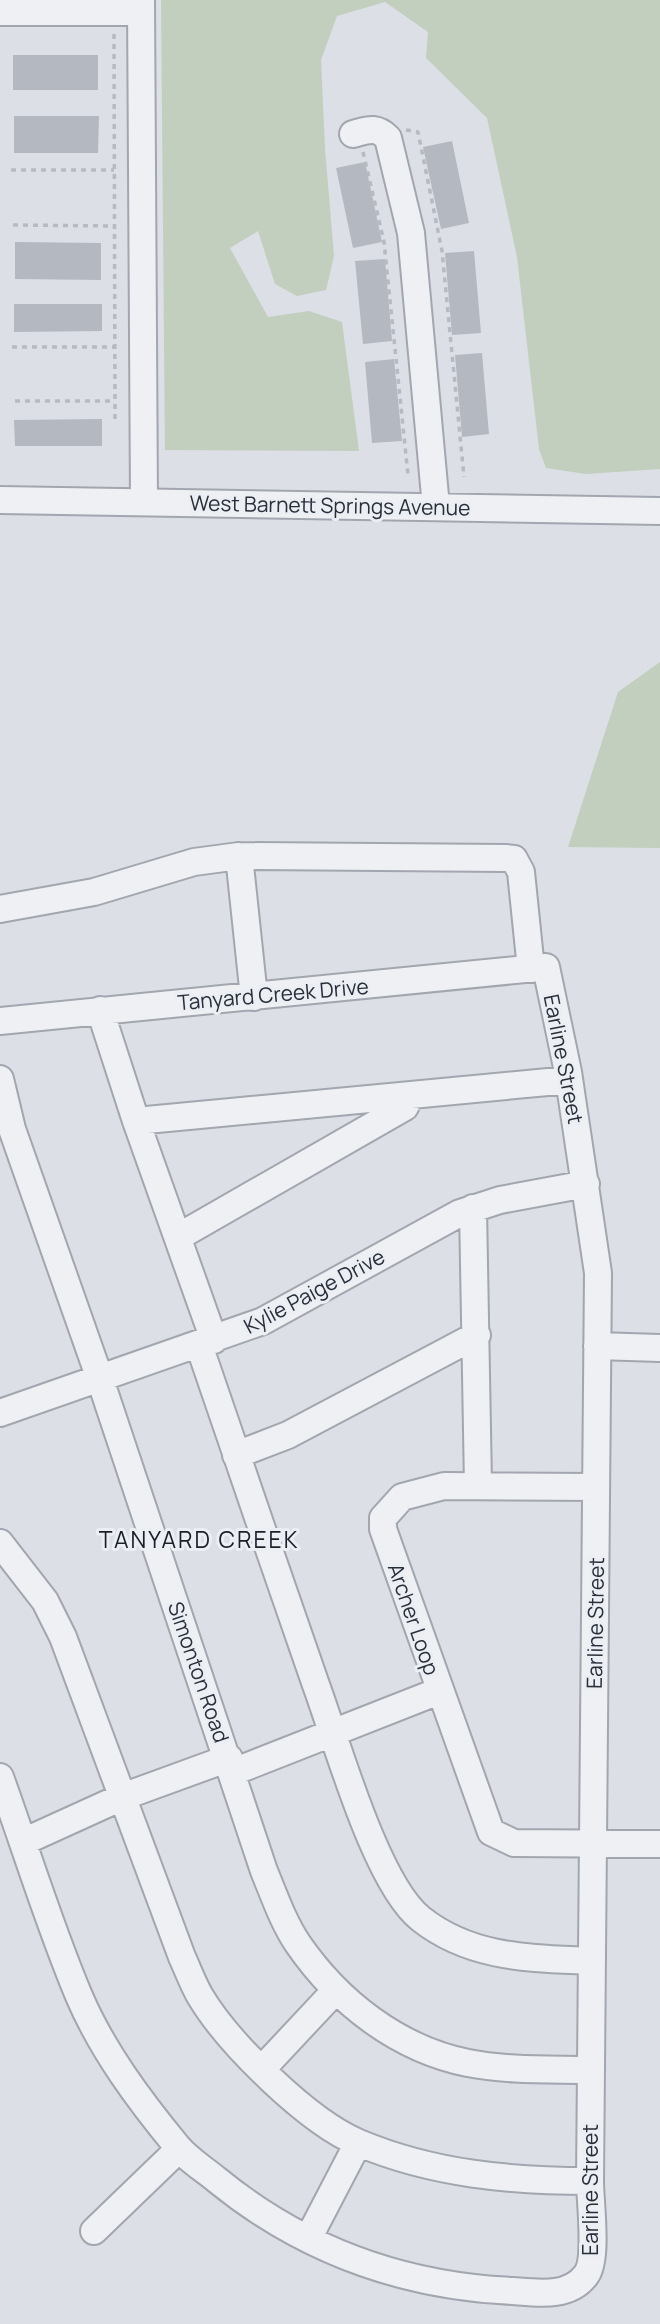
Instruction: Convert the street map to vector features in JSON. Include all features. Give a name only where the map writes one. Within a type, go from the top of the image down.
[{"type":"street","points":[[0,12],[114,12],[141,6],[144,502]]},
{"type":"street","points":[[356,133],[370,129],[381,131],[388,138],[411,233],[436,507]]},
{"type":"street","name":"West Barnett Springs Avenue","points":[[0,500],[660,511]]},
{"type":"street","points":[[0,909],[94,892],[194,862],[239,856],[254,996]]},
{"type":"street","name":"Earline Street","points":[[239,856],[514,859],[519,864],[538,968],[569,1080],[596,1243],[590,2181],[592,2255],[587,2274],[588,2288],[550,2293],[478,2290],[417,2280],[364,2266],[308,2239]]},
{"type":"street","name":"Tanyard Creek Drive","points":[[0,1021],[538,968]]},
{"type":"street","points":[[100,1010],[178,1237],[236,1455],[333,1733],[377,1853],[396,1892],[421,1919],[462,1943],[506,1957],[592,1961]]},
{"type":"street","name":"Simonton Road","points":[[0,1079],[12,1129],[100,1379],[231,1765],[264,1871],[297,1942],[336,1990],[393,2036],[468,2063],[555,2071],[591,2070]]},
{"type":"street","points":[[136,1121],[569,1080]]},
{"type":"street","points":[[178,1237],[405,1107],[410,1095]]},
{"type":"street","name":"Kylie Paige Drive","points":[[0,1413],[263,1321],[472,1208],[586,1184]]},
{"type":"street","points":[[472,1208],[477,1335],[478,1485]]},
{"type":"street","points":[[236,1455],[288,1435],[477,1335]]},
{"type":"street","points":[[597,1346],[660,1348]]},
{"type":"street","name":"Archer Loop","points":[[596,1487],[444,1486],[402,1497],[383,1518],[383,1530],[491,1832],[514,1843],[660,1844]]},
{"type":"street","points":[[0,1543],[45,1601],[63,1637],[200,1996],[241,2048],[318,2118],[358,2143],[432,2166],[480,2176],[590,2181]]},
{"type":"street","points":[[23,1842],[122,1797],[333,1733],[439,1691]]},
{"type":"street","points":[[0,1777],[79,1997],[121,2074],[179,2148],[240,2199],[308,2239],[358,2143]]},
{"type":"street","points":[[262,2069],[336,1990]]},
{"type":"street","points":[[94,2231],[179,2148]]},
{"type":"path","points":[[114,12],[115,419]]},
{"type":"path","points":[[388,138],[407,130],[418,132],[442,251],[464,477]]},
{"type":"path","points":[[356,133],[384,242],[408,475]]},
{"type":"path","points":[[11,170],[114,170]]},
{"type":"path","points":[[13,225],[114,226]]},
{"type":"path","points":[[12,347],[115,347]]},
{"type":"path","points":[[15,401],[115,401]]},
{"type":"green space","points":[[161,0],[660,0],[660,469],[586,474],[546,468],[539,449],[517,257],[487,118],[426,58],[428,32],[385,2],[337,16],[321,60],[334,256],[326,290],[297,296],[275,284],[258,231],[230,248],[268,317],[309,311],[342,322],[359,451],[165,450]]},
{"type":"green space","points":[[660,662],[660,848],[568,847],[618,692]]},
{"type":"building","points":[[13,55],[98,55],[98,90],[13,90]]},
{"type":"building","points":[[14,116],[99,116],[98,153],[14,153]]},
{"type":"building","points":[[452,141],[469,223],[441,229],[423,147]]},
{"type":"building","points":[[365,162],[382,242],[353,248],[336,168]]},
{"type":"building","points":[[15,242],[101,243],[101,280],[15,279]]},
{"type":"building","points":[[474,251],[481,333],[452,335],[445,253]]},
{"type":"building","points":[[385,259],[392,341],[363,344],[355,261]]},
{"type":"building","points":[[14,304],[102,304],[102,331],[14,332]]},
{"type":"building","points":[[482,353],[489,434],[462,437],[455,355]]},
{"type":"building","points":[[394,359],[402,441],[372,443],[365,362]]},
{"type":"building","points":[[102,419],[102,446],[15,446],[14,420]]},
{"type":"district","name":"TANYARD CREEK","points":[[199,1539]]}]
